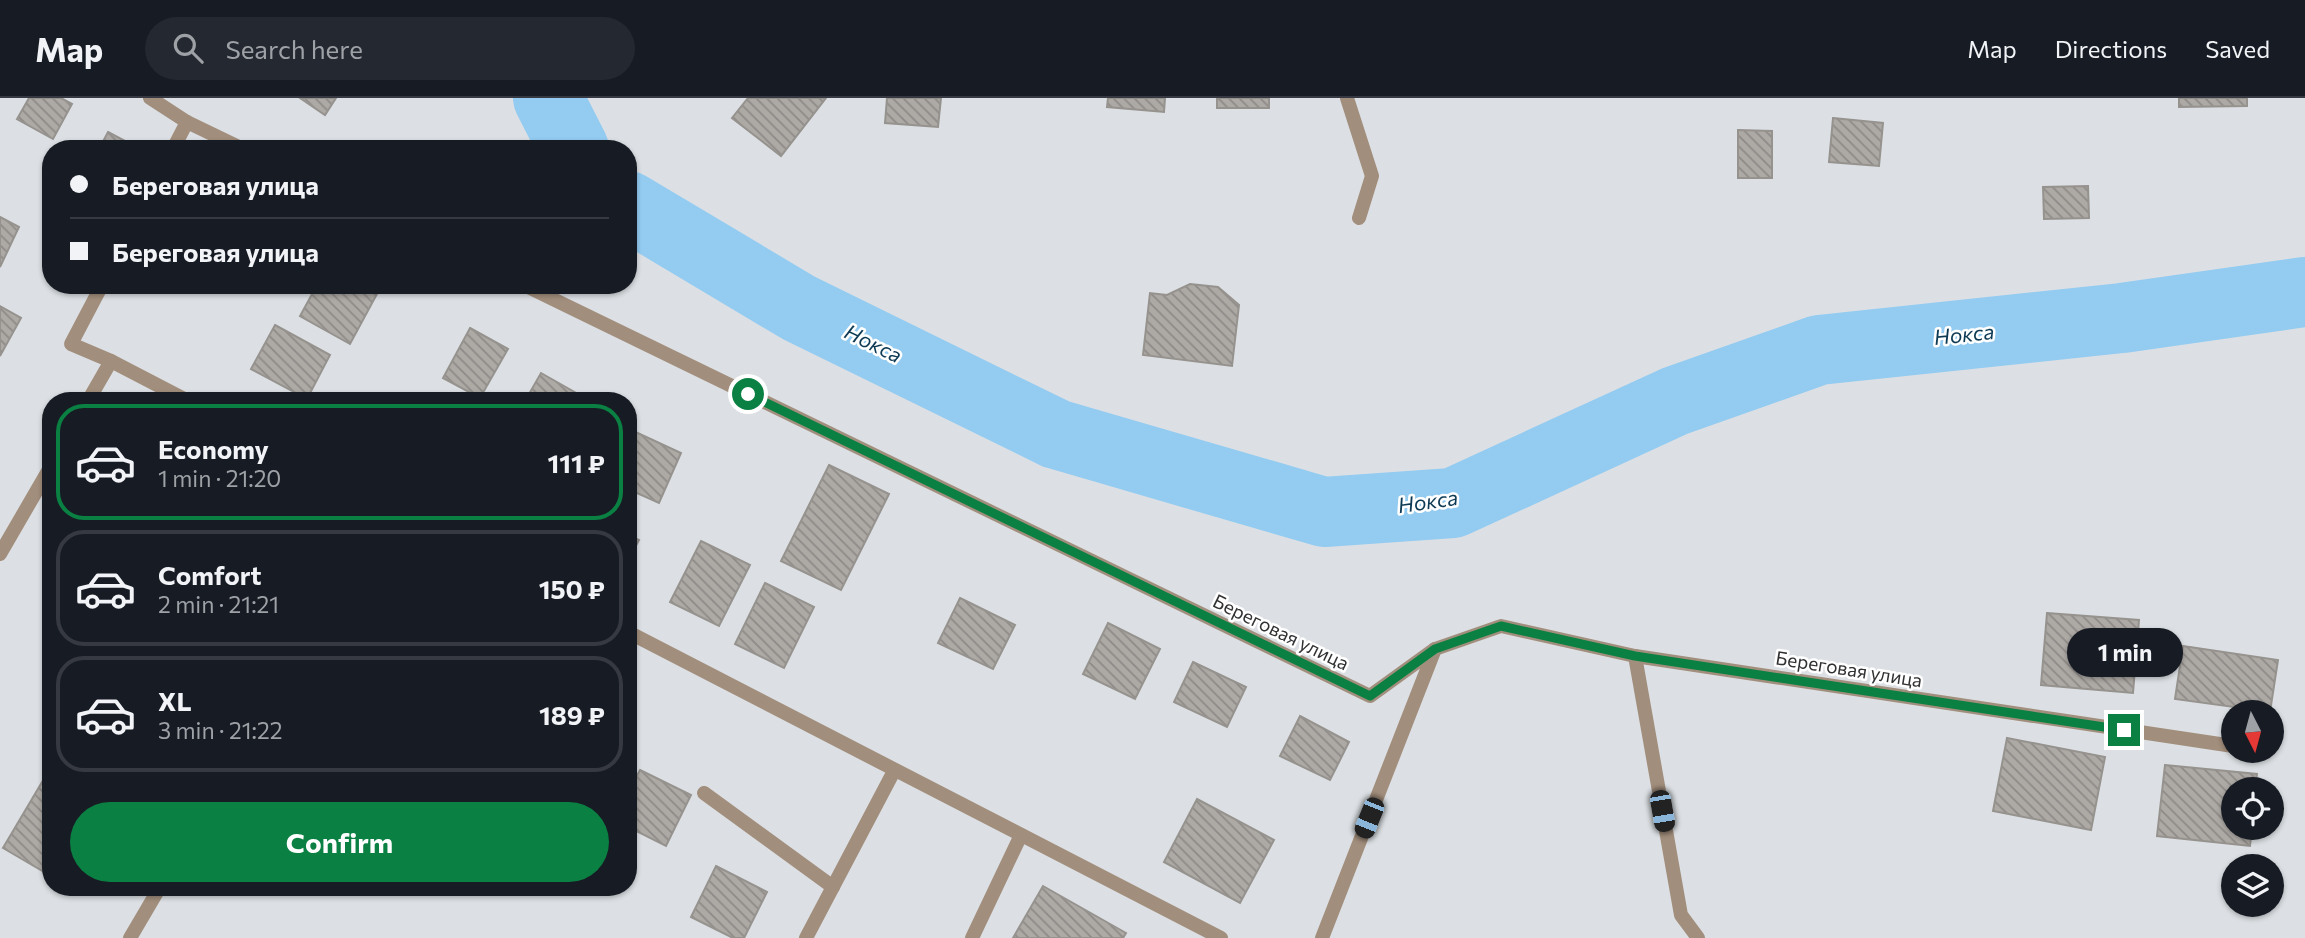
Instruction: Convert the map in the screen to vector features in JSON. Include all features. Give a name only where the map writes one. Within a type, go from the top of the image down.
[{"type":"street","points":[[150,98],[187,122],[224,140]]},
{"type":"street","points":[[1347,98],[1372,176],[1359,218]]},
{"type":"street","points":[[178,140],[187,122]]},
{"type":"street","points":[[97,294],[71,344],[171,392]]},
{"type":"street","name":"Береговая улица","points":[[543,294],[1370,696],[1435,649],[1501,626],[1635,656],[2221,744]]},
{"type":"street","points":[[93,392],[111,361]]},
{"type":"street","points":[[0,554],[42,482]]},
{"type":"street","points":[[637,637],[1221,938]]},
{"type":"street","points":[[1322,938],[1435,649]]},
{"type":"street","points":[[1635,656],[1681,915],[1698,938]]},
{"type":"street","points":[[806,938],[894,771]]},
{"type":"street","points":[[704,793],[833,887]]},
{"type":"street","points":[[972,938],[1021,835]]},
{"type":"street","points":[[130,938],[155,896]]},
{"type":"building","points":[[29,98],[61,98],[72,104],[53,139],[17,119]]},
{"type":"building","points":[[300,98],[336,98],[325,115]]},
{"type":"building","points":[[748,98],[826,98],[781,156],[732,118]]},
{"type":"building","points":[[887,98],[941,98],[938,127],[885,123]]},
{"type":"building","points":[[1108,98],[1165,98],[1164,112],[1107,107]]},
{"type":"building","points":[[1217,98],[1269,98],[1269,108],[1217,108]]},
{"type":"building","points":[[2179,98],[2247,98],[2247,106],[2179,107]]},
{"type":"building","points":[[1833,118],[1883,123],[1879,166],[1829,162]]},
{"type":"building","points":[[1738,130],[1772,131],[1772,178],[1738,178]]},
{"type":"building","points":[[108,132],[123,140],[104,140]]},
{"type":"building","points":[[2088,186],[2089,218],[2044,219],[2043,187]]},
{"type":"building","points":[[0,217],[19,227],[0,267]]},
{"type":"building","points":[[1190,284],[1218,287],[1239,305],[1232,366],[1143,355],[1150,293],[1167,295]]},
{"type":"building","points":[[312,294],[377,294],[350,344],[300,316]]},
{"type":"building","points":[[0,306],[21,318],[0,356]]},
{"type":"building","points":[[275,325],[330,355],[311,392],[294,392],[251,369]]},
{"type":"building","points":[[470,328],[508,349],[483,392],[469,392],[443,378]]},
{"type":"building","points":[[541,373],[574,392],[530,392]]},
{"type":"building","points":[[637,433],[681,453],[659,503],[637,493]]},
{"type":"building","points":[[829,465],[889,494],[841,590],[781,561]]},
{"type":"building","points":[[701,541],[750,565],[719,626],[670,602]]},
{"type":"building","points":[[765,583],[814,607],[784,668],[735,644]]},
{"type":"building","points":[[960,598],[1015,625],[993,669],[938,643]]},
{"type":"building","points":[[2047,613],[2139,620],[2133,693],[2041,685]]},
{"type":"building","points":[[1108,623],[1160,649],[1135,699],[1083,674]]},
{"type":"building","points":[[2183,646],[2278,660],[2272,700],[2221,700],[2221,705],[2175,699]]},
{"type":"building","points":[[1193,662],[1246,687],[1227,727],[1174,702]]},
{"type":"building","points":[[1300,716],[1349,742],[1330,780],[1280,756]]},
{"type":"building","points":[[2007,738],[2105,757],[2091,830],[1993,811]]},
{"type":"building","points":[[2165,765],[2257,774],[2257,777],[2221,777],[2221,840],[2251,840],[2250,846],[2157,836]]},
{"type":"building","points":[[640,770],[691,795],[666,846],[637,832],[637,776]]},
{"type":"building","points":[[42,782],[42,871],[3,848]]},
{"type":"building","points":[[1197,799],[1274,840],[1240,903],[1164,862]]},
{"type":"building","points":[[716,866],[767,892],[744,938],[733,938],[691,917]]},
{"type":"building","points":[[1043,886],[1126,933],[1123,938],[1013,938]]},
{"type":"waterway","name":"Нокса","points":[[548,98],[569,140]]},
{"type":"waterway","name":"Нокса","points":[[637,211],[799,308],[1056,434],[1324,512],[1453,503],[1675,401],[1819,350],[2122,318],[2305,292]]},
{"type":"route","points":[[748,394],[1370,696],[1435,649],[1501,626],[1635,656],[2124,730]]}]
